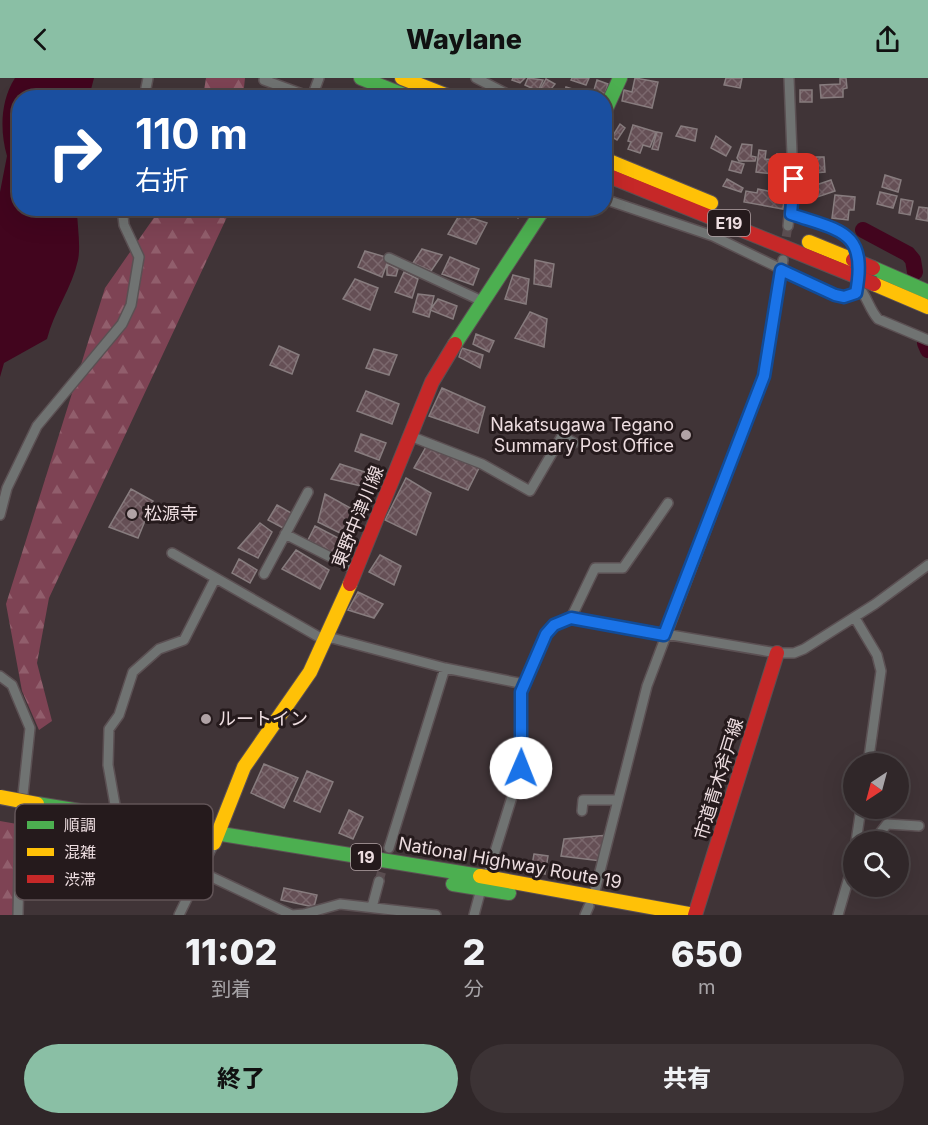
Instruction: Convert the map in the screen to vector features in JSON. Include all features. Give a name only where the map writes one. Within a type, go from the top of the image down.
[{"type":"main road","points":[[361,78],[391,90]]},
{"type":"main road","points":[[402,78],[433,90]]},
{"type":"main road","points":[[612,96],[620,78]]},
{"type":"main road","name":"E19","points":[[612,162],[928,291]]},
{"type":"main road","name":"E19","points":[[612,177],[856,280],[874,284],[928,307]]},
{"type":"main road","name":"東野中津川線","points":[[216,838],[244,767],[310,672],[327,639],[432,382],[539,216]]},
{"type":"main road","name":"市道青木斧戸線","points":[[695,915],[777,653]]},
{"type":"main road","name":"National Highway Route 19","points":[[0,797],[22,804]]},
{"type":"main road","name":"National Highway Route 19","points":[[213,838],[484,883],[635,915]]},
{"type":"main road","name":"National Highway Route 19","points":[[590,905],[695,915]]},
{"type":"street","points":[[476,78],[493,90]]},
{"type":"street","points":[[788,226],[794,179],[789,78]]},
{"type":"street","points":[[264,80],[293,90]]},
{"type":"street","points":[[612,202],[713,236],[782,265],[835,295],[856,293],[857,252],[852,240],[836,230],[791,214]]},
{"type":"street","points":[[0,515],[7,488],[37,426],[122,324],[131,305],[139,257],[124,225],[123,216]]},
{"type":"street","points":[[389,258],[482,302]]},
{"type":"street","points":[[590,905],[647,686],[664,635],[764,376],[782,265]]},
{"type":"street","points":[[856,280],[866,295],[872,313],[878,319],[928,340]]},
{"type":"street","points":[[410,436],[482,464],[530,491],[562,436],[574,443]]},
{"type":"street","points":[[264,574],[308,492]]},
{"type":"street","points":[[571,618],[595,568],[623,568],[668,502]]},
{"type":"street","points":[[285,534],[356,570]]},
{"type":"street","points":[[172,554],[327,639],[445,668],[524,684]]},
{"type":"street","points":[[474,915],[521,768],[521,692],[546,634],[554,625],[571,618],[777,653],[804,649],[855,618],[928,565]]},
{"type":"street","points":[[115,804],[108,765],[108,729],[119,715],[133,672],[159,649],[184,640],[215,579]]},
{"type":"street","points":[[855,618],[877,655],[881,671],[870,753]]},
{"type":"street","points":[[389,848],[445,668]]},
{"type":"street","points":[[0,676],[12,685],[30,728],[22,804]]},
{"type":"street","points":[[582,811],[583,800],[617,800]]},
{"type":"street","points":[[882,831],[887,824],[919,826]]},
{"type":"street","points":[[213,844],[216,838]]},
{"type":"street","points":[[213,878],[292,915],[340,904],[435,915]]},
{"type":"street","points":[[372,907],[379,881]]},
{"type":"street","points":[[838,915],[843,897]]},
{"type":"street","points":[[18,900],[18,915]]},
{"type":"street","points":[[179,915],[186,900]]},
{"type":"green space","points":[[206,78],[245,78],[244,90],[204,90]]},
{"type":"green space","points":[[155,216],[227,216],[49,598],[37,663],[52,721],[39,730],[22,691],[6,604],[105,288]]},
{"type":"green space","points":[[0,821],[15,824],[15,870],[13,915],[0,915]]},
{"type":"shaded area","points":[[15,78],[94,78],[91,90],[12,90],[12,216],[77,216],[79,254],[72,280],[47,339],[4,363],[0,377],[0,192],[7,156],[2,127],[4,106]]},
{"type":"building","points":[[513,78],[525,78],[520,83],[512,80]]},
{"type":"building","points":[[528,78],[543,80],[538,90],[525,85]]},
{"type":"building","points":[[572,78],[589,78],[586,85],[571,80]]},
{"type":"building","points":[[635,78],[658,82],[652,108],[622,101],[624,90],[632,92]]},
{"type":"building","points":[[726,78],[742,78],[740,88],[724,85]]},
{"type":"building","points":[[840,78],[846,78],[847,88],[843,89],[843,97],[821,98],[820,85],[840,84]]},
{"type":"building","points":[[546,79],[555,84],[550,90],[540,90]]},
{"type":"building","points":[[597,80],[608,84],[606,90],[594,90]]},
{"type":"building","points":[[800,90],[812,90],[812,102],[800,102]]},
{"type":"building","points":[[620,124],[625,128],[617,140],[612,137]]},
{"type":"building","points":[[633,125],[656,132],[650,147],[643,145],[640,153],[628,149]]},
{"type":"building","points":[[681,126],[697,129],[695,141],[676,136]]},
{"type":"building","points":[[657,132],[662,133],[658,150],[652,149]]},
{"type":"building","points":[[716,136],[731,147],[726,156],[711,148]]},
{"type":"building","points":[[742,144],[752,145],[751,156],[756,157],[755,161],[739,161],[737,158]]},
{"type":"building","points":[[759,150],[766,151],[765,159],[776,160],[777,154],[785,156],[783,175],[756,172]]},
{"type":"building","points":[[816,157],[824,157],[825,172],[803,174],[802,163],[817,162]]},
{"type":"building","points":[[732,161],[744,164],[741,173],[729,170]]},
{"type":"building","points":[[885,175],[901,180],[898,192],[882,187]]},
{"type":"building","points":[[727,179],[743,188],[741,192],[723,186]]},
{"type":"building","points":[[831,180],[835,191],[814,198],[810,187]]},
{"type":"building","points":[[758,189],[772,192],[777,199],[784,200],[783,209],[744,202],[746,191],[757,193]]},
{"type":"building","points":[[880,192],[897,196],[893,208],[877,204]]},
{"type":"building","points":[[835,195],[855,197],[854,210],[849,210],[848,220],[832,218]]},
{"type":"building","points":[[901,199],[913,201],[910,215],[899,213]]},
{"type":"building","points":[[919,207],[928,208],[928,221],[916,219]]},
{"type":"building","points":[[459,216],[487,223],[476,244],[448,234]]},
{"type":"building","points":[[422,249],[442,255],[431,271],[413,263]]},
{"type":"building","points":[[365,251],[389,258],[382,277],[358,267]]},
{"type":"building","points":[[450,257],[479,269],[473,285],[442,274]]},
{"type":"building","points":[[535,260],[554,264],[551,287],[534,284]]},
{"type":"building","points":[[387,264],[398,269],[396,276],[387,275]]},
{"type":"building","points":[[404,272],[418,279],[412,298],[395,292]]},
{"type":"building","points":[[513,275],[529,279],[526,304],[505,299]]},
{"type":"building","points":[[355,279],[378,288],[370,310],[343,299]]},
{"type":"building","points":[[418,294],[434,296],[429,317],[413,312]]},
{"type":"building","points":[[438,299],[457,306],[453,319],[430,310]]},
{"type":"building","points":[[530,312],[547,319],[544,347],[515,338]]},
{"type":"building","points":[[476,334],[494,341],[489,352],[473,344]]},
{"type":"building","points":[[279,346],[299,355],[292,374],[270,365]]},
{"type":"building","points":[[462,348],[483,355],[480,368],[459,357]]},
{"type":"building","points":[[374,349],[397,355],[389,375],[366,368]]},
{"type":"building","points":[[442,388],[485,407],[478,433],[429,416]]},
{"type":"building","points":[[366,391],[399,404],[392,424],[357,411]]},
{"type":"building","points":[[361,434],[386,443],[379,460],[355,451]]},
{"type":"building","points":[[426,447],[479,468],[468,490],[414,468]]},
{"type":"building","points":[[340,464],[374,475],[370,488],[331,479]]},
{"type":"building","points":[[406,478],[431,493],[416,535],[385,520]]},
{"type":"building","name":"松源寺","points":[[131,489],[153,501],[138,538],[109,527]]},
{"type":"building","points":[[325,494],[361,514],[350,538],[318,522]]},
{"type":"building","points":[[277,505],[293,514],[285,529],[268,520]]},
{"type":"building","points":[[260,523],[272,532],[258,558],[238,548]]},
{"type":"building","points":[[315,526],[346,542],[340,558],[308,540]]},
{"type":"building","points":[[296,550],[329,570],[320,589],[282,569]]},
{"type":"building","points":[[380,555],[401,566],[394,585],[369,572]]},
{"type":"building","points":[[239,559],[257,570],[250,583],[232,573]]},
{"type":"building","points":[[358,592],[383,604],[374,618],[348,610]]},
{"type":"building","points":[[264,764],[298,778],[284,808],[251,793]]},
{"type":"building","points":[[307,771],[333,782],[320,812],[294,801]]},
{"type":"building","points":[[349,810],[363,817],[353,839],[339,833]]},
{"type":"building","points":[[608,835],[601,861],[561,856],[564,839]]},
{"type":"building","points":[[534,854],[548,856],[545,874],[531,871]]},
{"type":"building","points":[[284,888],[317,895],[314,907],[281,900]]},
{"type":"waterway","points":[[863,230],[908,254],[913,260],[915,272]]},
{"type":"waterway","points":[[925,343],[928,350]]},
{"type":"tunnel","points":[[784,250],[788,226]]},
{"type":"tunnel","points":[[379,881],[386,857]]},
{"type":"traffic: fast","points":[[361,78],[391,90]]},
{"type":"traffic: fast","points":[[612,96],[620,78]]},
{"type":"traffic: fast","points":[[455,344],[539,216]]},
{"type":"traffic: fast","points":[[873,268],[928,292]]},
{"type":"traffic: fast","points":[[213,833],[480,876]]},
{"type":"traffic: fast","points":[[453,884],[509,893]]},
{"type":"traffic: slow","points":[[402,78],[433,90]]},
{"type":"traffic: slow","points":[[612,162],[711,203]]},
{"type":"traffic: slow","points":[[809,242],[853,260]]},
{"type":"traffic: slow","points":[[874,284],[928,307]]},
{"type":"traffic: slow","points":[[214,843],[244,767],[310,672],[350,584]]},
{"type":"traffic: slow","points":[[0,797],[37,804]]},
{"type":"traffic: slow","points":[[480,876],[694,915]]},
{"type":"traffic: jam","points":[[612,177],[853,275]]},
{"type":"traffic: jam","points":[[853,260],[873,268]]},
{"type":"traffic: jam","points":[[853,275],[874,284]]},
{"type":"traffic: jam","points":[[350,584],[432,382],[455,344]]},
{"type":"traffic: jam","points":[[695,915],[777,653]]},
{"type":"place","name":"Nakatsugawa Tegano Summary Post Office","points":[[686,435]]},
{"type":"place","name":"松源寺","points":[[132,514]]},
{"type":"place","name":"ルートイン","points":[[206,719]]},
{"type":"route","points":[[521,768],[521,692],[546,634],[554,625],[571,618],[664,635],[764,376],[781,270],[835,295],[844,297],[856,293],[858,286],[855,245],[847,236],[836,230],[791,214],[794,179]]}]
